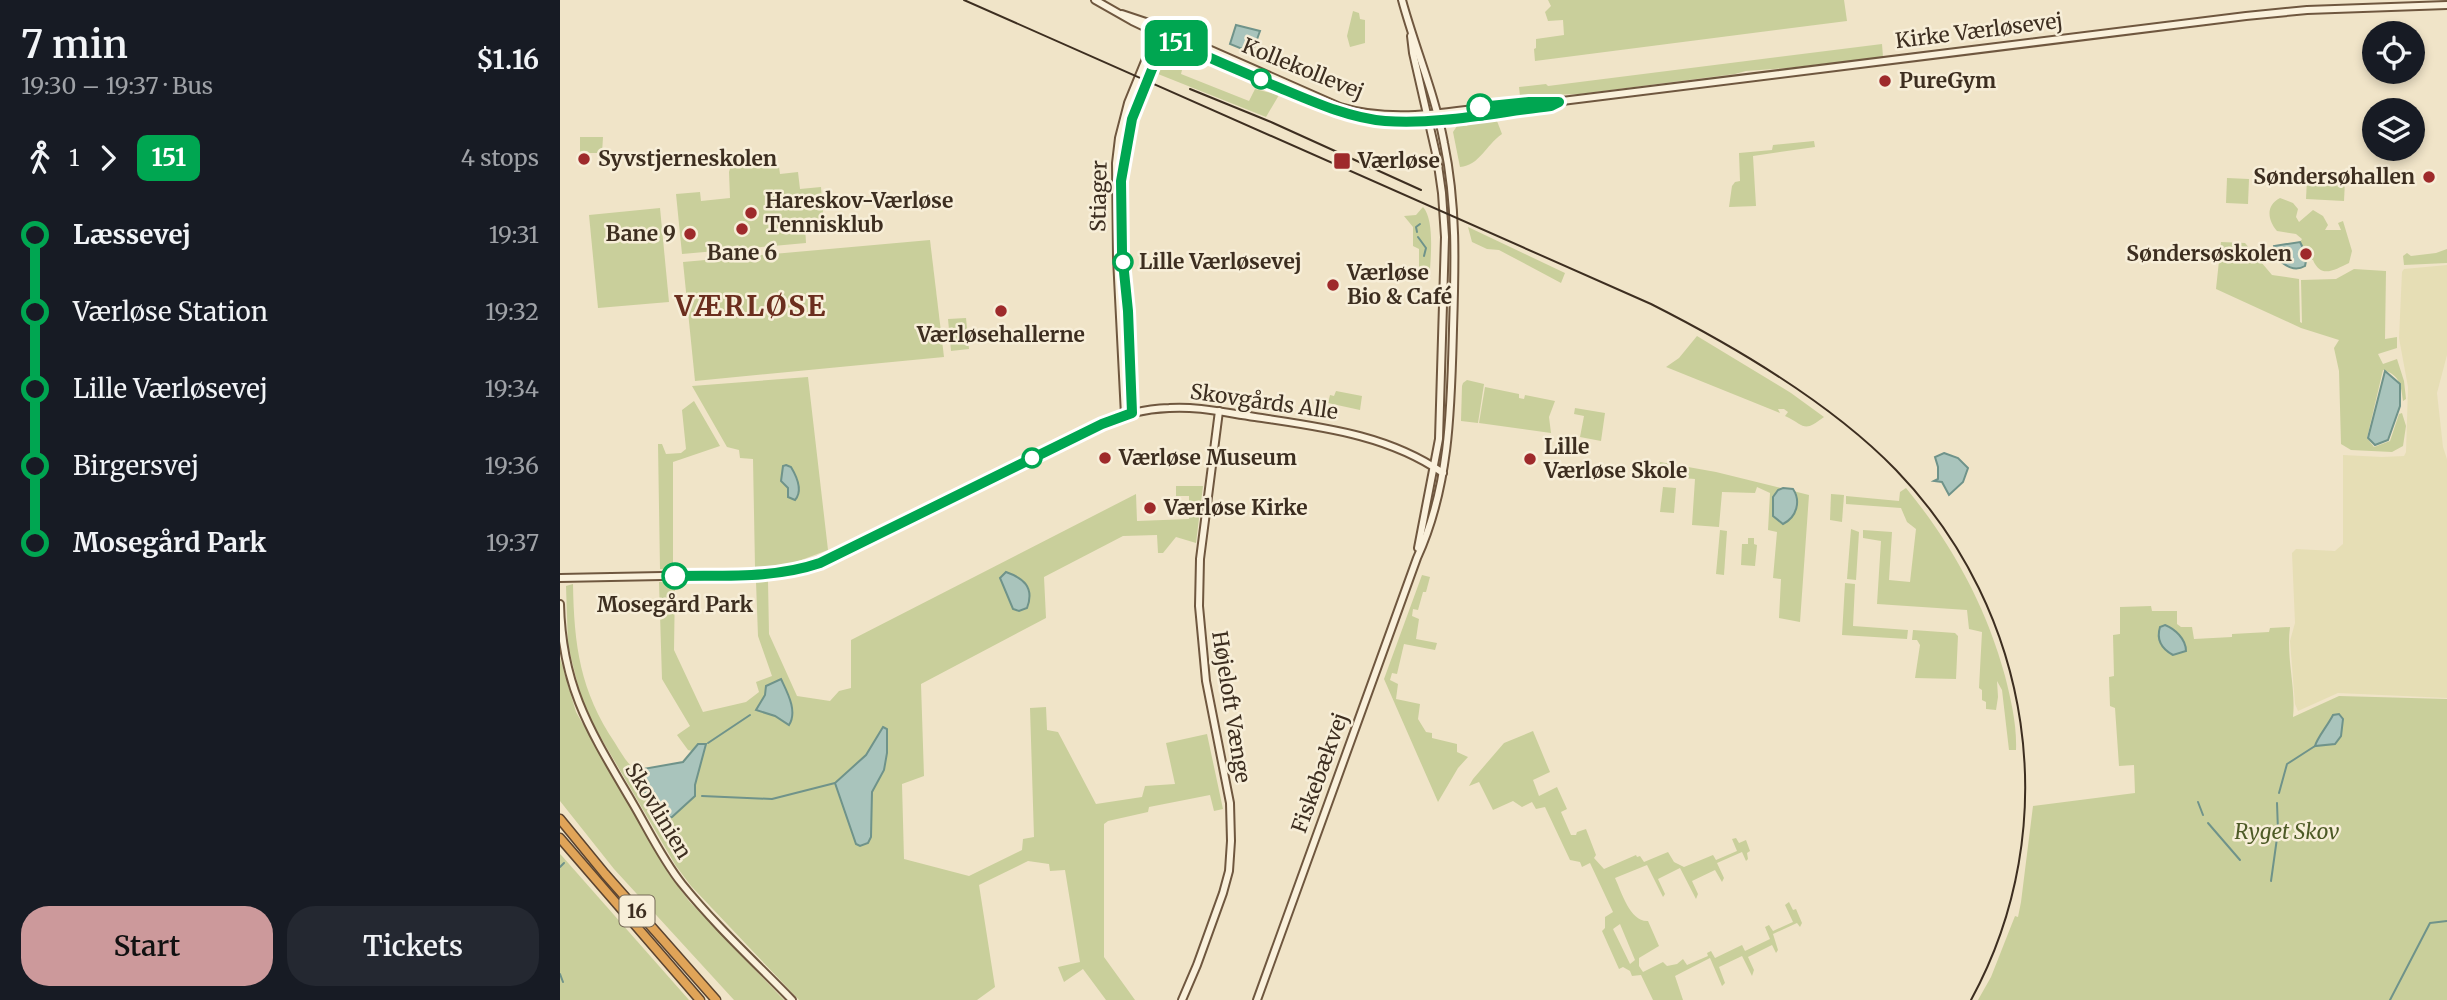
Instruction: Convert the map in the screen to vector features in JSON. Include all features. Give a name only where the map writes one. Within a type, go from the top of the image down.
[{"type":"highway","name":"16","points":[[560,819],[716,1000]]},
{"type":"highway","name":"16","points":[[560,838],[700,1000]]},
{"type":"street","name":"Kollekollevej","points":[[1095,0],[1167,34],[1340,107],[1381,115],[1438,116]]},
{"type":"street","points":[[1402,0],[1410,30]]},
{"type":"street","name":"Kirke Værløsevej","points":[[1438,116],[1515,103],[1559,102],[2246,16],[2307,10],[2447,5]]},
{"type":"street","name":"Stiager","points":[[1129,414],[1115,218],[1116,163],[1128,103],[1158,30]]},
{"type":"street","name":"Fiskebækvej","points":[[1257,1000],[1417,558],[1427,537],[1443,473],[1451,370],[1455,238],[1453,195],[1438,116],[1410,30]]},
{"type":"street","name":"Fiskebækvej","points":[[1410,30],[1440,176],[1445,237],[1441,398],[1435,467],[1417,558]]},
{"type":"street","name":"Stiager","points":[[1129,414],[1128,311],[1122,252],[1121,181],[1132,119],[1167,34]]},
{"type":"street","name":"Skovgårds Alle","points":[[560,578],[762,575],[809,567],[849,550],[1102,424],[1129,414],[1170,407],[1219,411],[1357,434],[1397,448],[1443,473]]},
{"type":"street","name":"Højeloft Vænge","points":[[1182,1000],[1198,965],[1223,894],[1229,871],[1231,841],[1230,803],[1206,681],[1199,606],[1200,559],[1219,411]]},
{"type":"street","name":"Skovlinien","points":[[560,604],[565,657],[578,703],[650,834],[692,896],[792,1000]]},
{"type":"shaded area","points":[[2447,265],[2447,355],[2437,393],[2443,447],[2447,459],[2447,698],[2338,693],[2298,711],[2295,704],[2290,641],[2295,623],[2292,553],[2296,549],[2335,551],[2343,544],[2343,455],[2404,456],[2408,387],[2399,338],[2402,272],[2404,269]]},
{"type":"green space","points":[[1548,0],[1844,0],[1847,21],[1535,61],[1536,39],[1564,35],[1563,20],[1548,21],[1545,12],[1551,6]]},
{"type":"green space","points":[[1353,11],[1359,13],[1360,19],[1365,20],[1365,43],[1350,47],[1347,36]]},
{"type":"green space","points":[[1882,44],[1883,57],[1746,71],[1580,94],[1520,96],[1519,87],[1548,86]]},
{"type":"green space","points":[[1162,63],[1182,70],[1181,74],[1249,101],[1255,89],[1279,95],[1266,117],[1158,74]]},
{"type":"green space","points":[[1497,121],[1502,134],[1473,163],[1460,167],[1453,132],[1457,126]]},
{"type":"green space","points":[[580,137],[603,137],[602,153],[580,153]]},
{"type":"green space","points":[[1814,141],[1815,147],[1753,156],[1756,206],[1729,207],[1732,186],[1740,181],[1739,153],[1772,150],[1773,145]]},
{"type":"green space","name":"Hareskov-Værløse Tennisklub","points":[[733,158],[779,167],[780,174],[798,172],[800,189],[821,187],[824,225],[805,226],[806,243],[682,254],[676,194],[700,192],[701,201],[730,198],[729,172]]},
{"type":"green space","points":[[2227,178],[2249,179],[2248,204],[2226,203]]},
{"type":"green space","points":[[2307,179],[2345,181],[2344,201],[2306,199]]},
{"type":"green space","points":[[2280,198],[2293,203],[2298,209],[2296,217],[2299,222],[2313,210],[2323,216],[2328,225],[2325,230],[2341,230],[2338,223],[2343,221],[2352,251],[2349,263],[2324,271],[2316,266],[2313,260],[2306,259],[2300,242],[2302,239],[2296,234],[2277,231],[2272,222],[2270,209]]},
{"type":"green space","points":[[1423,207],[1430,228],[1430,270],[1419,272],[1419,249],[1413,246],[1413,227],[1404,216],[1416,215]]},
{"type":"green space","points":[[660,208],[669,302],[598,308],[589,215]]},
{"type":"green space","points":[[1468,227],[1565,273],[1561,283],[1499,250],[1487,249],[1472,242]]},
{"type":"green space","points":[[930,240],[944,357],[695,381],[683,262]]},
{"type":"green space","points":[[2221,242],[2245,243],[2272,275],[2299,279],[2302,323],[2301,280],[2336,279],[2354,269],[2386,271],[2385,339],[2397,337],[2397,348],[2378,354],[2383,364],[2397,359],[2406,399],[2403,401],[2396,378],[2383,370],[2367,438],[2374,447],[2390,441],[2399,414],[2402,413],[2406,426],[2403,446],[2392,452],[2351,450],[2341,444],[2339,371],[2334,348],[2339,340],[2301,328],[2216,289]]},
{"type":"green space","points":[[2447,249],[2447,263],[2404,265],[2403,256],[2407,253],[2411,256]]},
{"type":"green space","points":[[966,318],[969,349],[951,351],[948,319]]},
{"type":"green space","points":[[1697,336],[1791,393],[1824,417],[1812,425],[1804,426],[1785,416],[1788,412],[1784,409],[1778,409],[1780,413],[1666,367],[1679,358]]},
{"type":"green space","points":[[808,377],[828,550],[788,565],[755,567],[753,459],[740,458],[739,450],[727,447],[692,386]]},
{"type":"green space","points":[[1467,380],[1484,384],[1478,423],[1461,421],[1462,386]]},
{"type":"green space","points":[[1485,387],[1519,394],[1519,398],[1524,399],[1525,395],[1555,401],[1549,417],[1551,433],[1479,423]]},
{"type":"green space","points":[[1336,391],[1362,396],[1360,410],[1328,403],[1330,395],[1334,396]]},
{"type":"green space","points":[[694,401],[720,446],[673,462],[673,569],[660,569],[658,444],[662,444],[666,454],[681,453],[686,449],[682,410]]},
{"type":"green space","points":[[1575,408],[1605,413],[1601,441],[1580,437],[1584,416],[1574,414]]},
{"type":"green space","points":[[1660,462],[1716,472],[1809,495],[1800,622],[1779,618],[1781,579],[1773,578],[1777,532],[1768,530],[1770,493],[1757,487],[1755,493],[1722,492],[1719,527],[1692,525],[1695,479],[1658,476]]},
{"type":"green space","points":[[1176,486],[1203,486],[1196,543],[1176,537],[1163,553],[1158,553],[1157,535],[1123,536],[1044,577],[1046,618],[921,684],[924,776],[902,784],[904,859],[969,876],[1022,850],[1023,839],[1034,837],[1030,708],[1046,707],[1047,730],[1058,732],[1096,804],[1142,797],[1145,786],[1175,784],[1166,743],[1207,734],[1223,809],[1214,811],[1210,795],[1149,807],[1148,812],[1104,824],[1104,957],[1135,1000],[1106,1000],[1083,969],[1064,982],[1058,967],[1080,962],[1065,870],[1050,871],[1049,864],[1028,861],[979,885],[995,987],[977,1000],[799,1000],[691,886],[676,866],[594,726],[580,694],[568,645],[566,586],[573,584],[575,627],[581,667],[594,705],[624,757],[642,775],[643,791],[665,817],[671,817],[695,796],[705,744],[698,744],[692,751],[688,750],[677,735],[690,726],[662,679],[659,582],[675,582],[674,650],[703,712],[746,702],[759,692],[756,682],[772,676],[758,636],[756,582],[768,581],[769,634],[797,696],[830,701],[839,691],[851,688],[851,640],[1136,494],[1137,521],[1189,519],[1189,496],[1176,496]]},
{"type":"green space","points":[[1663,487],[1676,488],[1674,513],[1660,512]]},
{"type":"green space","points":[[1906,488],[1953,554],[1988,625],[2005,676],[2015,722],[2016,750],[2009,750],[2002,690],[1997,681],[1996,710],[1986,709],[1986,702],[1982,700],[1982,690],[1979,688],[1982,632],[1969,629],[1967,610],[1877,604],[1881,541],[1863,538],[1863,530],[1892,532],[1889,580],[1910,582],[1916,529],[1907,522],[1901,508],[1846,504],[1846,496],[1899,501],[1900,492]]},
{"type":"green space","points":[[1831,494],[1844,495],[1842,522],[1830,520]]},
{"type":"green space","points":[[1851,529],[1859,532],[1856,580],[1847,579]]},
{"type":"green space","points":[[1720,530],[1727,531],[1724,575],[1716,574]]},
{"type":"green space","points":[[1748,538],[1754,538],[1754,544],[1757,545],[1755,566],[1741,565],[1742,544],[1748,544]]},
{"type":"green space","points":[[1422,575],[1430,577],[1418,610],[1413,609],[1412,616],[1419,619],[1416,639],[1437,643],[1435,650],[1404,644],[1397,674],[1392,673],[1390,680],[1398,684],[1396,699],[1420,704],[1418,719],[1426,732],[1432,733],[1432,738],[1457,744],[1457,752],[1468,757],[1458,768],[1438,802],[1384,679]]},
{"type":"green space","points":[[1845,583],[1855,584],[1853,626],[1908,630],[1907,639],[1842,635]]},
{"type":"green space","name":"Ryget Skov","points":[[2151,606],[2152,611],[2177,611],[2177,624],[2181,627],[2192,627],[2194,639],[2232,637],[2232,634],[2269,632],[2270,628],[2290,627],[2293,717],[2339,696],[2447,699],[2447,1000],[1978,1000],[1991,977],[2015,916],[2018,917],[2033,806],[2135,793],[2134,765],[2119,766],[2115,708],[2110,706],[2109,677],[2114,676],[2113,635],[2120,634],[2120,607]],"holes":[[[2343,719],[2341,736],[2335,744],[2317,739]]]},
{"type":"green space","points":[[1913,630],[1955,633],[1958,636],[1956,679],[1915,678],[1920,645],[1917,640],[1912,640]]},
{"type":"green space","points":[[560,658],[576,712],[668,873],[689,901],[784,1000],[734,1000],[614,869],[560,801]]},
{"type":"green space","points":[[1533,731],[1550,772],[1533,780],[1539,796],[1557,787],[1567,809],[1561,812],[1571,835],[1586,829],[1596,855],[1594,858],[1604,869],[1636,855],[1644,862],[1668,852],[1674,862],[1684,867],[1713,855],[1716,860],[1737,851],[1732,839],[1736,838],[1739,843],[1746,840],[1750,851],[1746,861],[1742,852],[1717,863],[1724,878],[1722,882],[1715,870],[1692,881],[1698,894],[1696,899],[1680,868],[1658,879],[1665,894],[1663,897],[1647,865],[1615,878],[1627,906],[1636,917],[1648,921],[1659,946],[1639,958],[1639,966],[1643,972],[1663,962],[1667,966],[1677,964],[1683,959],[1687,965],[1708,956],[1707,953],[1711,951],[1715,958],[1742,945],[1745,951],[1770,939],[1765,927],[1769,925],[1773,931],[1793,922],[1785,905],[1789,902],[1793,910],[1796,909],[1802,923],[1800,927],[1797,923],[1773,934],[1778,950],[1776,953],[1772,945],[1748,957],[1754,970],[1752,976],[1742,956],[1719,967],[1725,983],[1722,986],[1710,958],[1675,976],[1683,1000],[1653,1000],[1641,975],[1632,976],[1630,971],[1623,967],[1619,969],[1602,931],[1605,928],[1605,917],[1613,912],[1590,863],[1582,867],[1580,862],[1570,860],[1545,807],[1536,809],[1532,802],[1522,807],[1513,801],[1493,810],[1479,782],[1469,786],[1504,743]],"holes":[[[1620,924],[1635,960],[1630,964],[1613,929]]]},
{"type":"green space","points":[[560,854],[562,856],[689,1000],[560,1000]]},
{"type":"water","points":[[1236,25],[1260,31],[1252,53],[1230,44]]},
{"type":"water","points":[[2300,242],[2307,256],[2305,266],[2293,268],[2275,257],[2274,246]]},
{"type":"water","points":[[2385,371],[2400,384],[2400,406],[2388,440],[2375,445],[2368,438]]},
{"type":"water","points":[[1944,453],[1958,458],[1968,468],[1963,482],[1949,495],[1942,482],[1934,481],[1938,479],[1935,457]]},
{"type":"water","points":[[783,466],[791,467],[798,484],[799,492],[795,500],[788,497],[788,488],[781,481]]},
{"type":"water","points":[[1783,488],[1793,489],[1797,504],[1792,517],[1783,524],[1773,516],[1773,497]]},
{"type":"water","points":[[1006,572],[1026,584],[1029,594],[1027,608],[1019,611],[1013,609],[1000,578]]},
{"type":"water","points":[[2165,625],[2179,635],[2186,651],[2173,655],[2163,647],[2159,632],[2160,627]]},
{"type":"water","points":[[781,679],[792,708],[789,725],[775,716],[756,710],[765,695],[766,686]]},
{"type":"water","points":[[2339,714],[2343,719],[2341,736],[2335,744],[2315,746],[2333,715]]},
{"type":"water","points":[[883,727],[887,729],[884,770],[872,792],[871,837],[868,843],[860,846],[856,844],[835,783],[866,755]]},
{"type":"water","points":[[698,744],[706,744],[695,785],[695,796],[672,817],[665,818],[643,790],[643,769],[683,762]]},
{"type":"waterway","points":[[1417,232],[1416,227],[1420,224]]},
{"type":"waterway","points":[[1418,237],[1426,248],[1424,256]]},
{"type":"waterway","points":[[708,743],[750,715]]},
{"type":"waterway","points":[[2279,793],[2287,764],[2315,746]]},
{"type":"waterway","points":[[702,796],[772,799],[835,783]]},
{"type":"waterway","points":[[2198,802],[2203,815]]},
{"type":"waterway","points":[[2271,881],[2278,831],[2277,803]]},
{"type":"waterway","points":[[2208,823],[2240,860]]},
{"type":"waterway","points":[[560,867],[564,863]]},
{"type":"waterway","points":[[2390,1000],[2430,923],[2447,921]]},
{"type":"waterway","points":[[560,974],[563,982]]},
{"type":"tram line","points":[[964,0],[1651,304],[1748,357],[1812,399],[1842,421],[1896,470],[1942,526],[1979,588],[2005,654],[2020,723],[2025,793],[2019,864],[2001,933],[1971,1000]]},
{"type":"tram line","points":[[1190,89],[1271,122],[1421,190]]},
{"type":"bus line","name":"151","points":[[675,576],[784,573],[820,563],[1102,424],[1132,413],[1128,311],[1122,252],[1121,181],[1132,119],[1165,37],[1302,96],[1355,115],[1387,121],[1445,119],[1551,106],[1559,102],[1550,100],[1480,107]]},
{"type":"place","name":"PureGym","points":[[1885,81]]},
{"type":"place","name":"Syvstjerneskolen","points":[[584,159]]},
{"type":"place","name":"Værløse","points":[[1342,161]]},
{"type":"place","name":"Søndersøhallen","points":[[2429,177]]},
{"type":"place","name":"Hareskov-Værløse Tennisklub","points":[[751,213]]},
{"type":"place","name":"Bane 6","points":[[742,229]]},
{"type":"place","name":"Bane 9","points":[[690,234]]},
{"type":"place","name":"Søndersøskolen","points":[[2306,254]]},
{"type":"place","name":"Lille Værløsevej","points":[[1123,262]]},
{"type":"place","name":"Værløse Bio & Café","points":[[1333,285]]},
{"type":"place","name":"Værløsehallerne","points":[[1001,311]]},
{"type":"place","name":"Værløse Museum","points":[[1105,458]]},
{"type":"place","name":"Lille Værløse Skole","points":[[1530,459]]},
{"type":"place","name":"Værløse Kirke","points":[[1150,508]]},
{"type":"place","name":"Mosegård Park","points":[[675,576]]},
{"type":"district","name":"VÆRLØSE","points":[[751,306]]}]
